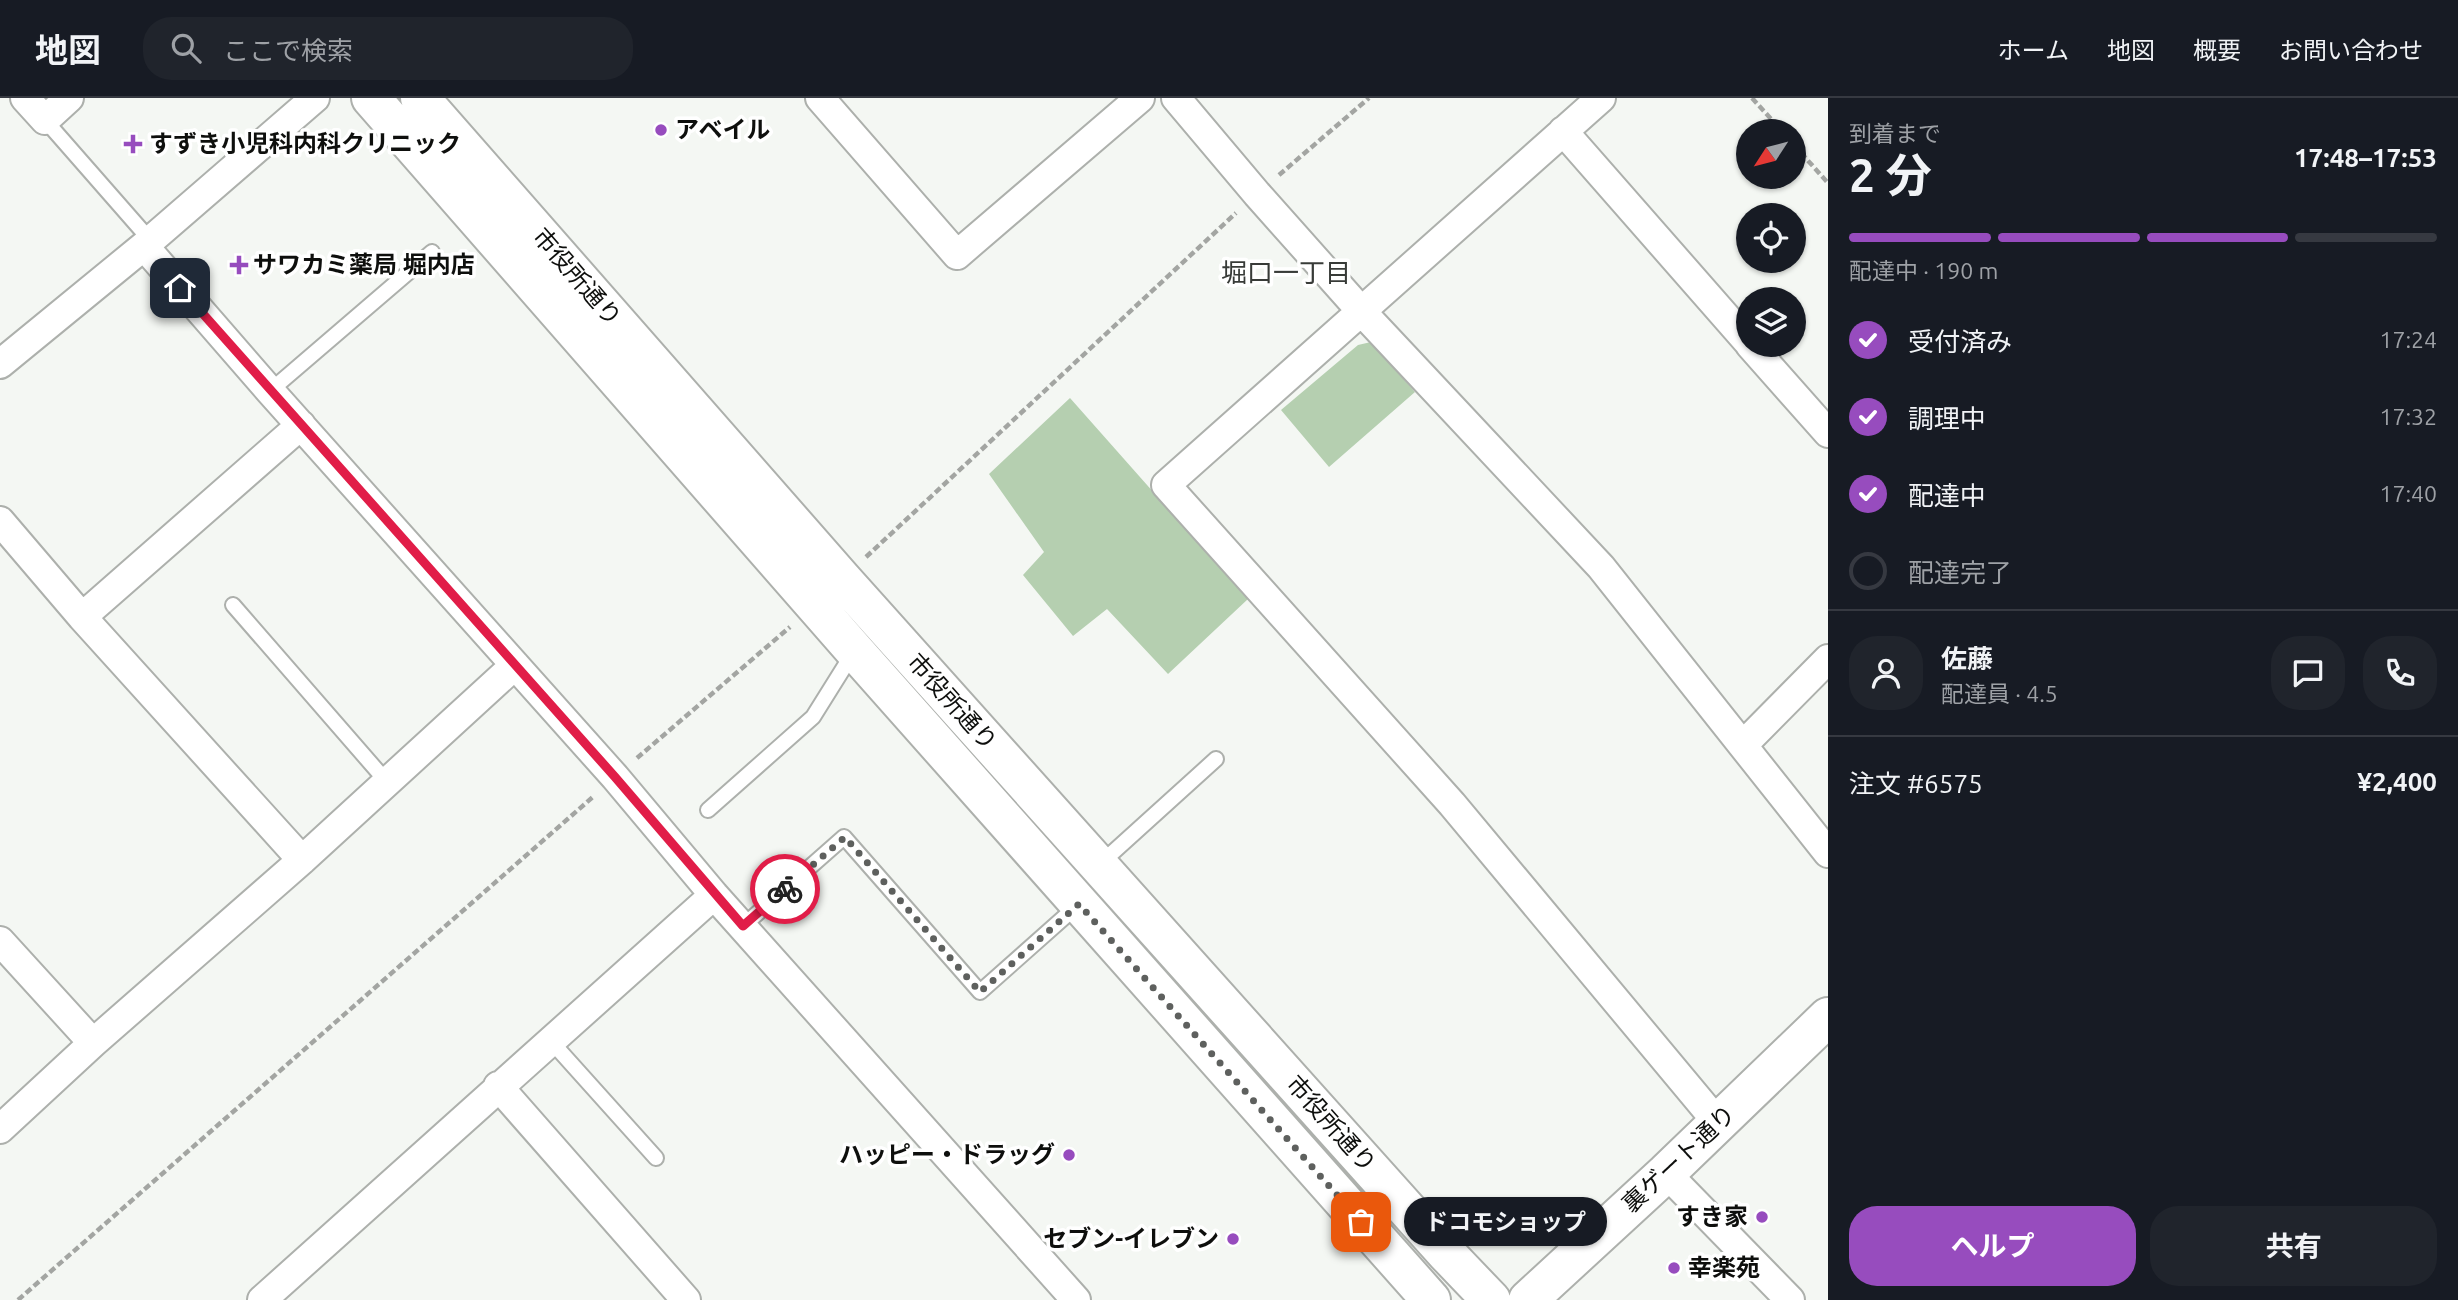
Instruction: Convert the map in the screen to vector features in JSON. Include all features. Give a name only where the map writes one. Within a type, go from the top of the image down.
[{"type":"street","points":[[25,98],[45,120],[69,98]]},
{"type":"street","points":[[0,364],[147,244],[315,98]]},
{"type":"street","name":"市役所通り","points":[[371,98],[815,606],[1431,1300]]},
{"type":"street","name":"市役所通り","points":[[420,98],[842,579],[1446,1254],[1491,1300]]},
{"type":"street","points":[[820,98],[957,255],[1140,98]]},
{"type":"street","points":[[1176,98],[1362,312],[1601,566],[1828,853]]},
{"type":"street","points":[[1601,98],[1166,485],[1452,804],[1718,1123]]},
{"type":"street","points":[[1563,131],[1736,329]]},
{"type":"street","points":[[147,244],[270,391],[615,777],[714,895],[1076,1300]]},
{"type":"street","points":[[1761,357],[1828,433]]},
{"type":"street","points":[[82,617],[301,425]]},
{"type":"street","points":[[0,521],[82,617],[302,860]]},
{"type":"street","points":[[1743,745],[1828,659]]},
{"type":"street","points":[[0,1129],[93,1043],[302,860],[515,665]]},
{"type":"street","points":[[278,1295],[498,1086],[714,895]]},
{"type":"street","points":[[0,941],[93,1043]]},
{"type":"street","name":"裏ゲート通り","points":[[1528,1300],[1666,1173],[1828,1017]]},
{"type":"street","points":[[498,1086],[686,1300]]},
{"type":"street","points":[[1666,1173],[1790,1300]]},
{"type":"lane","points":[[45,120],[147,244]]},
{"type":"lane","points":[[270,391],[432,252]]},
{"type":"lane","points":[[233,605],[387,782]]},
{"type":"lane","points":[[708,810],[813,717],[854,650]]},
{"type":"lane","points":[[1099,865],[1216,759]]},
{"type":"lane","points":[[743,926],[845,837],[980,992],[1079,904]]},
{"type":"lane","points":[[550,1040],[656,1158]]},
{"type":"path","points":[[842,579],[1257,194],[1369,98]]},
{"type":"path","points":[[1752,98],[1771,119]]},
{"type":"path","points":[[1806,158],[1828,183]]},
{"type":"path","points":[[18,1300],[615,777],[815,606]]},
{"type":"green space","points":[[1371,342],[1415,392],[1329,467],[1281,410],[1358,345]]},
{"type":"green space","points":[[1070,398],[1248,599],[1168,674],[1107,609],[1073,636],[1023,575],[1044,552],[989,474]]},
{"type":"way so far","points":[[785,889],[845,837],[980,992],[1079,904],[1361,1222]]},
{"type":"place","name":"アベイル","points":[[661,130]]},
{"type":"place","name":"すずき小児科内科クリニック","points":[[133,144]]},
{"type":"place","name":"サワカミ薬局 堀内店","points":[[239,265]]},
{"type":"place","name":"ハッピー・ドラッグ","points":[[1069,1155]]},
{"type":"place","name":"すき家","points":[[1762,1217]]},
{"type":"place","name":"ドコモショップ","points":[[1361,1222]]},
{"type":"place","name":"セブン-イレブン","points":[[1233,1239]]},
{"type":"place","name":"幸楽苑","points":[[1674,1268]]},
{"type":"district","name":"堀口一丁目","points":[[1286,273]]},
{"type":"route","points":[[180,288],[615,777],[743,926],[785,889]]}]
